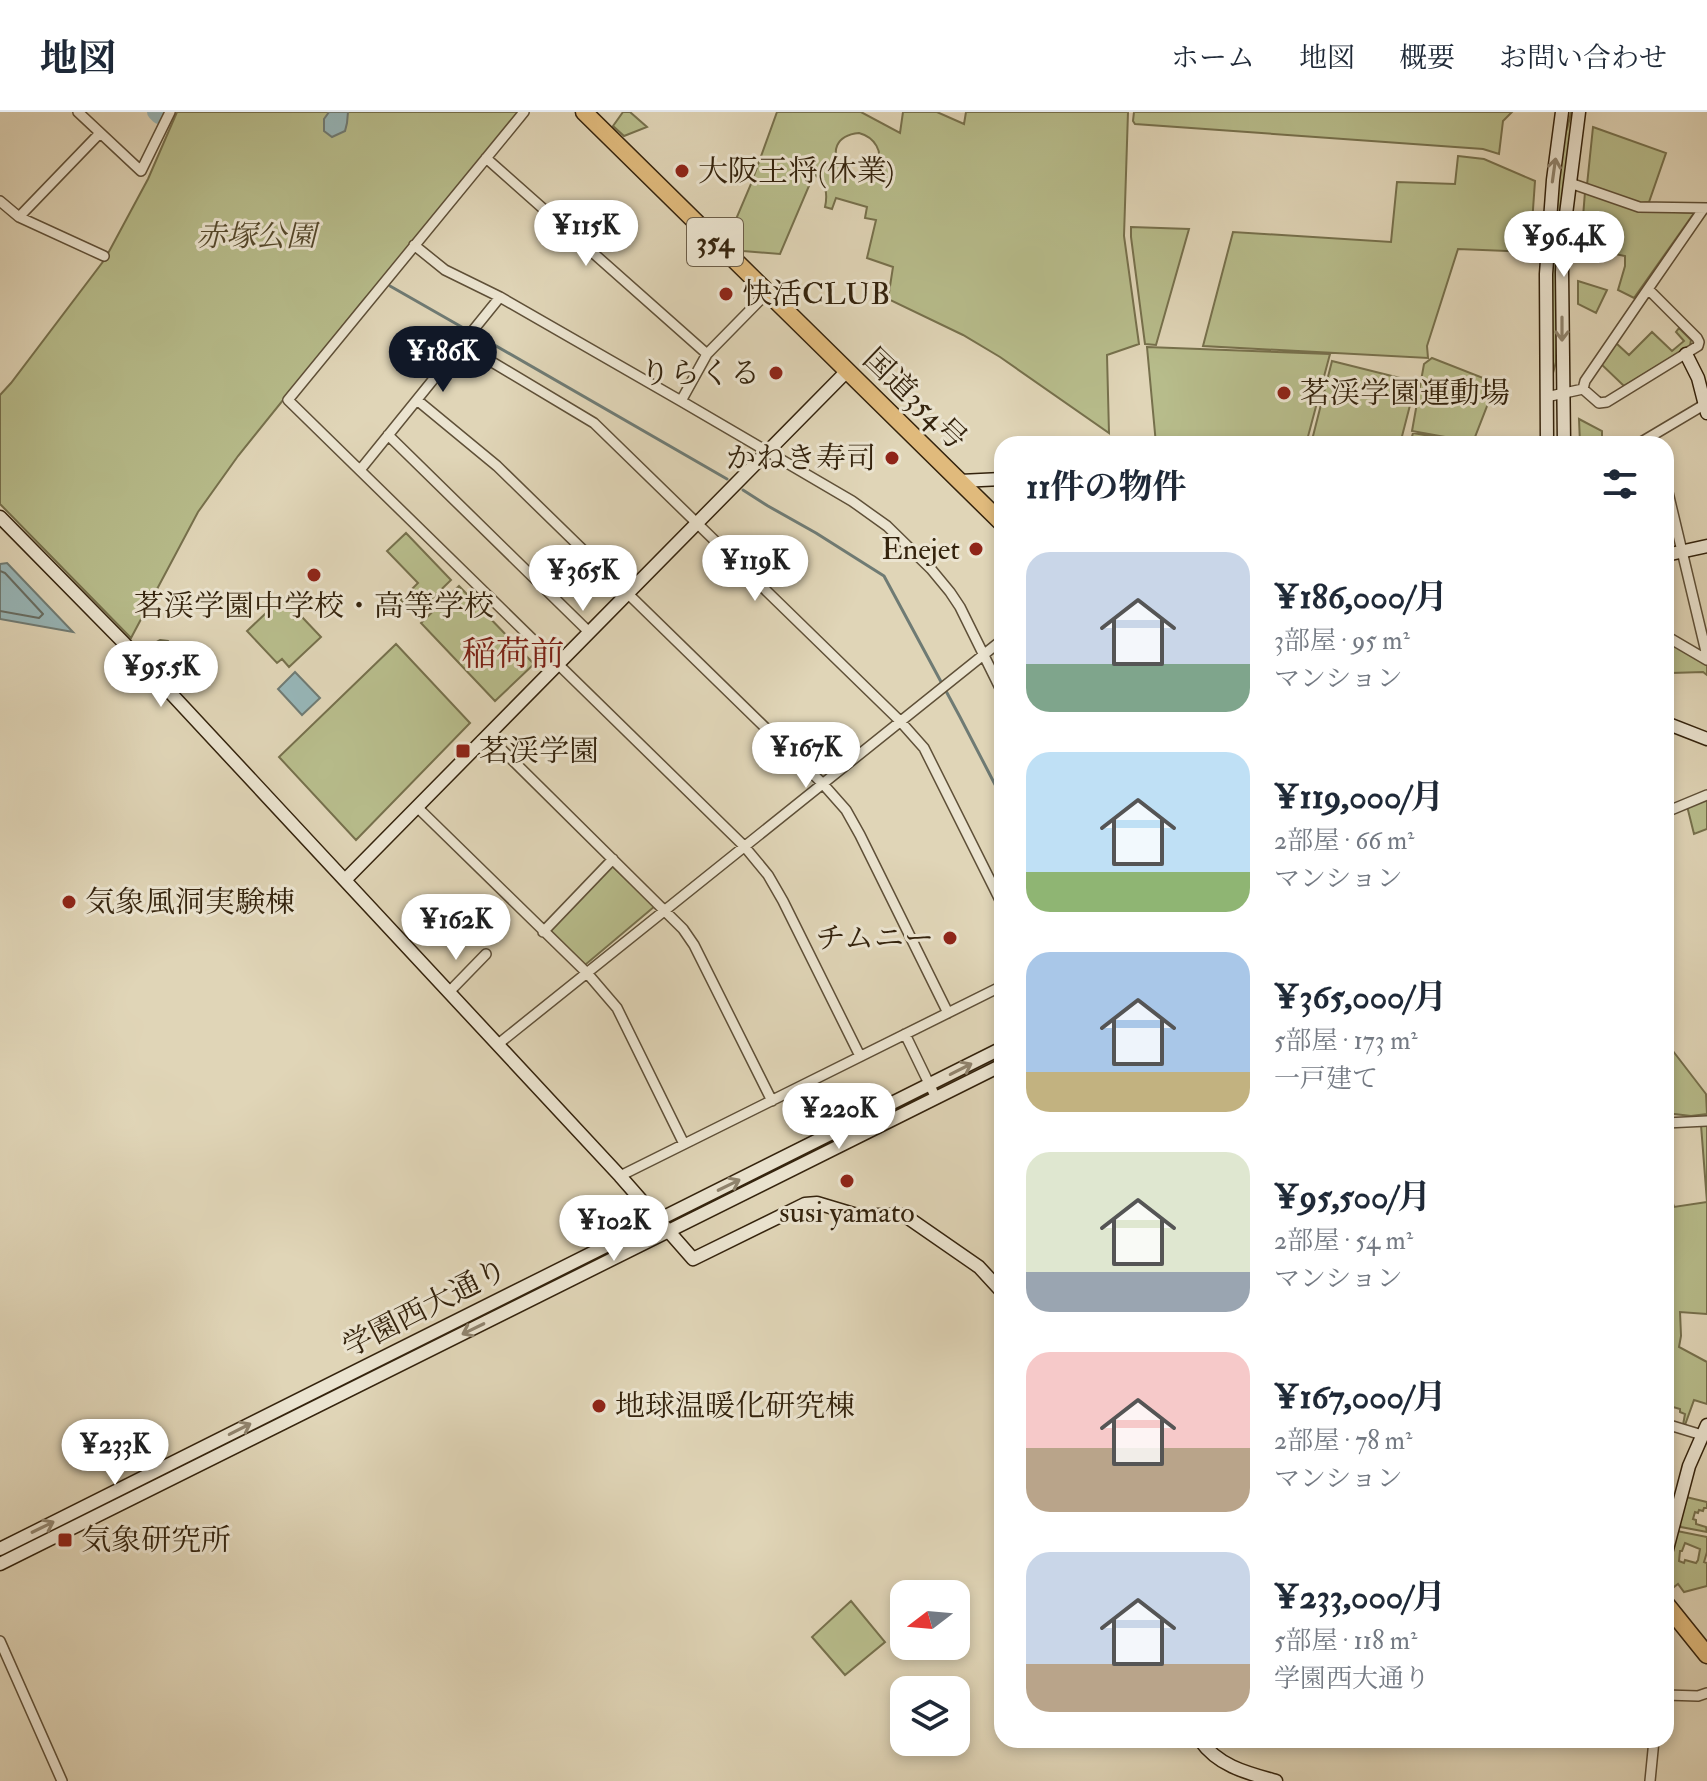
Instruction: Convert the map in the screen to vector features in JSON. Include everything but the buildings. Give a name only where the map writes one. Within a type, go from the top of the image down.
[{"type":"highway","name":"国道354号","points":[[584,112],[994,515]]},
{"type":"highway","points":[[1674,1614],[1707,1655]]},
{"type":"main road","points":[[1547,436],[1546,274],[1562,112]]},
{"type":"main road","points":[[1564,436],[1562,272],[1579,112]]},
{"type":"main road","points":[[1686,354],[1698,378],[1706,407]]},
{"type":"main road","points":[[345,880],[847,371]]},
{"type":"main road","points":[[960,481],[994,479]]},
{"type":"main road","points":[[0,517],[125,644],[620,1176],[693,1259],[805,1204],[817,1203],[857,1215],[904,1215],[979,1267],[994,1283]]},
{"type":"main road","points":[[1674,553],[1707,546]]},
{"type":"main road","points":[[1674,726],[1707,739]]},
{"type":"main road","name":"学園西大通り","points":[[0,1549],[994,1052]]},
{"type":"main road","name":"学園西大通り","points":[[0,1564],[994,1069]]},
{"type":"main road","points":[[1674,1523],[1689,1466],[1704,1430]]},
{"type":"main road","points":[[1208,1748],[1231,1768],[1276,1781]]},
{"type":"street","points":[[78,112],[141,171],[170,112]]},
{"type":"street","points":[[524,112],[288,400],[744,846],[768,875],[783,901],[860,1056]]},
{"type":"street","points":[[19,217],[100,133]]},
{"type":"street","points":[[486,158],[707,354]]},
{"type":"street","points":[[1570,183],[1639,207],[1706,208]]},
{"type":"street","points":[[0,201],[19,217],[104,256]]},
{"type":"street","points":[[1583,389],[1585,381],[1706,208]]},
{"type":"street","points":[[414,245],[445,270],[500,297],[681,401],[852,501],[887,526],[950,592],[994,676]]},
{"type":"street","points":[[1583,389],[1599,403],[1607,402],[1698,346],[1699,342],[1648,289]]},
{"type":"street","points":[[681,401],[707,354],[767,293]]},
{"type":"street","points":[[360,470],[500,297]]},
{"type":"street","points":[[462,344],[594,423],[900,721],[924,748],[994,888]]},
{"type":"street","points":[[1546,397],[1583,389]]},
{"type":"street","points":[[417,400],[497,466],[846,810],[948,1013]]},
{"type":"street","points":[[1660,436],[1706,407]]},
{"type":"street","points":[[388,435],[589,632]]},
{"type":"street","points":[[1674,518],[1707,658]]},
{"type":"street","points":[[1674,640],[1707,658]]},
{"type":"street","points":[[497,1045],[994,646]]},
{"type":"street","points":[[487,735],[683,929],[694,945],[772,1101]]},
{"type":"street","points":[[1674,809],[1707,795]]},
{"type":"street","points":[[417,807],[587,973],[617,1008],[684,1144]]},
{"type":"street","points":[[543,932],[613,859]]},
{"type":"street","points":[[449,992],[486,954]]},
{"type":"street","points":[[620,1176],[994,990]]},
{"type":"street","points":[[905,1034],[936,1098]]},
{"type":"street","points":[[1674,1123],[1707,1121]]},
{"type":"street","points":[[1674,1425],[1704,1430]]},
{"type":"street","points":[[0,1641],[62,1781]]},
{"type":"street","points":[[1674,1695],[1707,1693]]},
{"type":"street","points":[[1650,1781],[1653,1748]]},
{"type":"green space","name":"赤塚公園","points":[[177,112],[519,112],[414,245],[362,302],[238,456],[198,512],[131,638],[0,504],[0,395],[105,259],[148,179]]},
{"type":"green space","points":[[623,112],[630,112],[647,127],[624,136],[613,126]]},
{"type":"green space","points":[[777,112],[861,112],[900,133],[903,112],[937,112],[964,124],[966,112],[1128,112],[1124,236],[1139,344],[1107,355],[1109,433],[1000,357],[963,335],[888,299],[893,267],[867,258],[876,220],[865,218],[867,207],[836,198],[832,209],[825,207],[825,189],[814,174],[780,254],[743,251],[728,238]],"holes":[[[859,133],[876,146],[879,156],[876,167],[866,176],[856,178],[840,165],[836,155],[837,145],[844,137]]]},
{"type":"green space","points":[[1134,112],[1512,112],[1503,121],[1499,154],[1483,149],[1135,124]]},
{"type":"green space","points":[[1571,112],[1574,112],[1558,275],[1556,362],[1553,389],[1550,389],[1555,208],[1562,148]]},
{"type":"green space","points":[[1593,127],[1666,153],[1649,202],[1639,203],[1587,185]]},
{"type":"green space","points":[[1458,156],[1484,159],[1535,181],[1530,252],[1458,249],[1427,346],[1428,358],[1203,346],[1233,232],[1391,242],[1397,182],[1455,184]]},
{"type":"green space","points":[[1585,192],[1637,210],[1694,213],[1634,298],[1618,290],[1625,256],[1615,254],[1617,245],[1602,240],[1600,225],[1583,217]]},
{"type":"green space","points":[[1131,227],[1189,229],[1156,345],[1145,344]]},
{"type":"green space","points":[[1578,281],[1607,290],[1596,313],[1578,304]]},
{"type":"green space","points":[[1679,328],[1691,340],[1690,346],[1624,386],[1601,364],[1616,343],[1629,355],[1652,332],[1672,351],[1684,341],[1676,332]]},
{"type":"green space","points":[[1147,347],[1330,354],[1308,436],[1155,436]]},
{"type":"green space","points":[[1432,358],[1496,383],[1475,436],[1440,436],[1412,431],[1424,364]]},
{"type":"green space","points":[[1332,361],[1416,382],[1402,436],[1313,436]]},
{"type":"green space","points":[[1579,419],[1602,431],[1602,436],[1580,436]]},
{"type":"green space","points":[[406,533],[451,580],[415,615],[401,600],[418,583],[387,551]]},
{"type":"green space","points":[[459,586],[534,664],[495,701],[421,623]]},
{"type":"green space","points":[[283,597],[321,637],[289,667],[282,659],[277,663],[247,631]]},
{"type":"green space","points":[[160,640],[168,641],[182,657],[181,667],[170,676],[144,649]]},
{"type":"green space","points":[[396,644],[470,723],[356,840],[279,757]]},
{"type":"green space","points":[[1674,644],[1707,663],[1707,675],[1703,672],[1674,673]]},
{"type":"green space","points":[[1707,799],[1707,829],[1694,834],[1687,806]]},
{"type":"green space","points":[[612,866],[655,906],[585,965],[550,930]]},
{"type":"green space","points":[[1674,1052],[1706,1094],[1707,1114],[1674,1114]]},
{"type":"green space","points":[[807,1088],[822,1119],[800,1130],[785,1100]]},
{"type":"green space","points":[[915,1097],[916,1102],[757,1182],[724,1194]]},
{"type":"green space","points":[[1701,1125],[1707,1125],[1707,1202]]},
{"type":"green space","points":[[1707,1202],[1707,1314],[1680,1312],[1679,1347],[1707,1362],[1707,1404],[1694,1400],[1685,1425],[1685,1414],[1674,1407],[1674,1207]]},
{"type":"green space","points":[[1686,1497],[1707,1502],[1707,1508],[1695,1512],[1693,1519],[1696,1524],[1706,1527],[1707,1532],[1681,1527],[1679,1523]]},
{"type":"green space","points":[[1677,1531],[1707,1537],[1704,1562],[1707,1563],[1707,1586],[1684,1592],[1678,1584],[1674,1587]],"holes":[[[1685,1543],[1700,1549],[1696,1563],[1679,1561]]]},
{"type":"green space","points":[[851,1601],[885,1642],[845,1675],[812,1637]]},
{"type":"water","points":[[329,112],[348,112],[345,131],[332,137],[324,131],[324,119]]},
{"type":"water","points":[[7,563],[73,632],[0,619],[0,564]]},
{"type":"water","points":[[295,672],[320,698],[302,715],[278,689]]},
{"type":"waterway","points":[[155,112],[159,116]]},
{"type":"waterway","points":[[390,286],[467,330]]},
{"type":"waterway","points":[[477,335],[727,479]]},
{"type":"waterway","points":[[743,490],[884,576],[994,783]]},
{"type":"place","name":"大阪王将(休業)","points":[[682,171]]},
{"type":"place","name":"快活CLUB","points":[[726,294]]},
{"type":"place","name":"りらくる","points":[[776,373]]},
{"type":"place","name":"茗渓学園運動場","points":[[1284,393]]},
{"type":"place","name":"かねき寿司","points":[[892,458]]},
{"type":"place","name":"Enejet","points":[[976,549]]},
{"type":"place","name":"茗渓学園中学校・高等学校","points":[[314,575]]},
{"type":"place","name":"茗渓学園","points":[[463,751]]},
{"type":"place","name":"気象風洞実験棟","points":[[69,902]]},
{"type":"place","name":"チムニー","points":[[950,938]]},
{"type":"place","name":"susi yamato","points":[[847,1181]]},
{"type":"place","name":"地球温暖化研究棟","points":[[599,1406]]},
{"type":"place","name":"気象研究所","points":[[65,1540]]},
{"type":"district","name":"稲荷前","points":[[513,654]]}]
